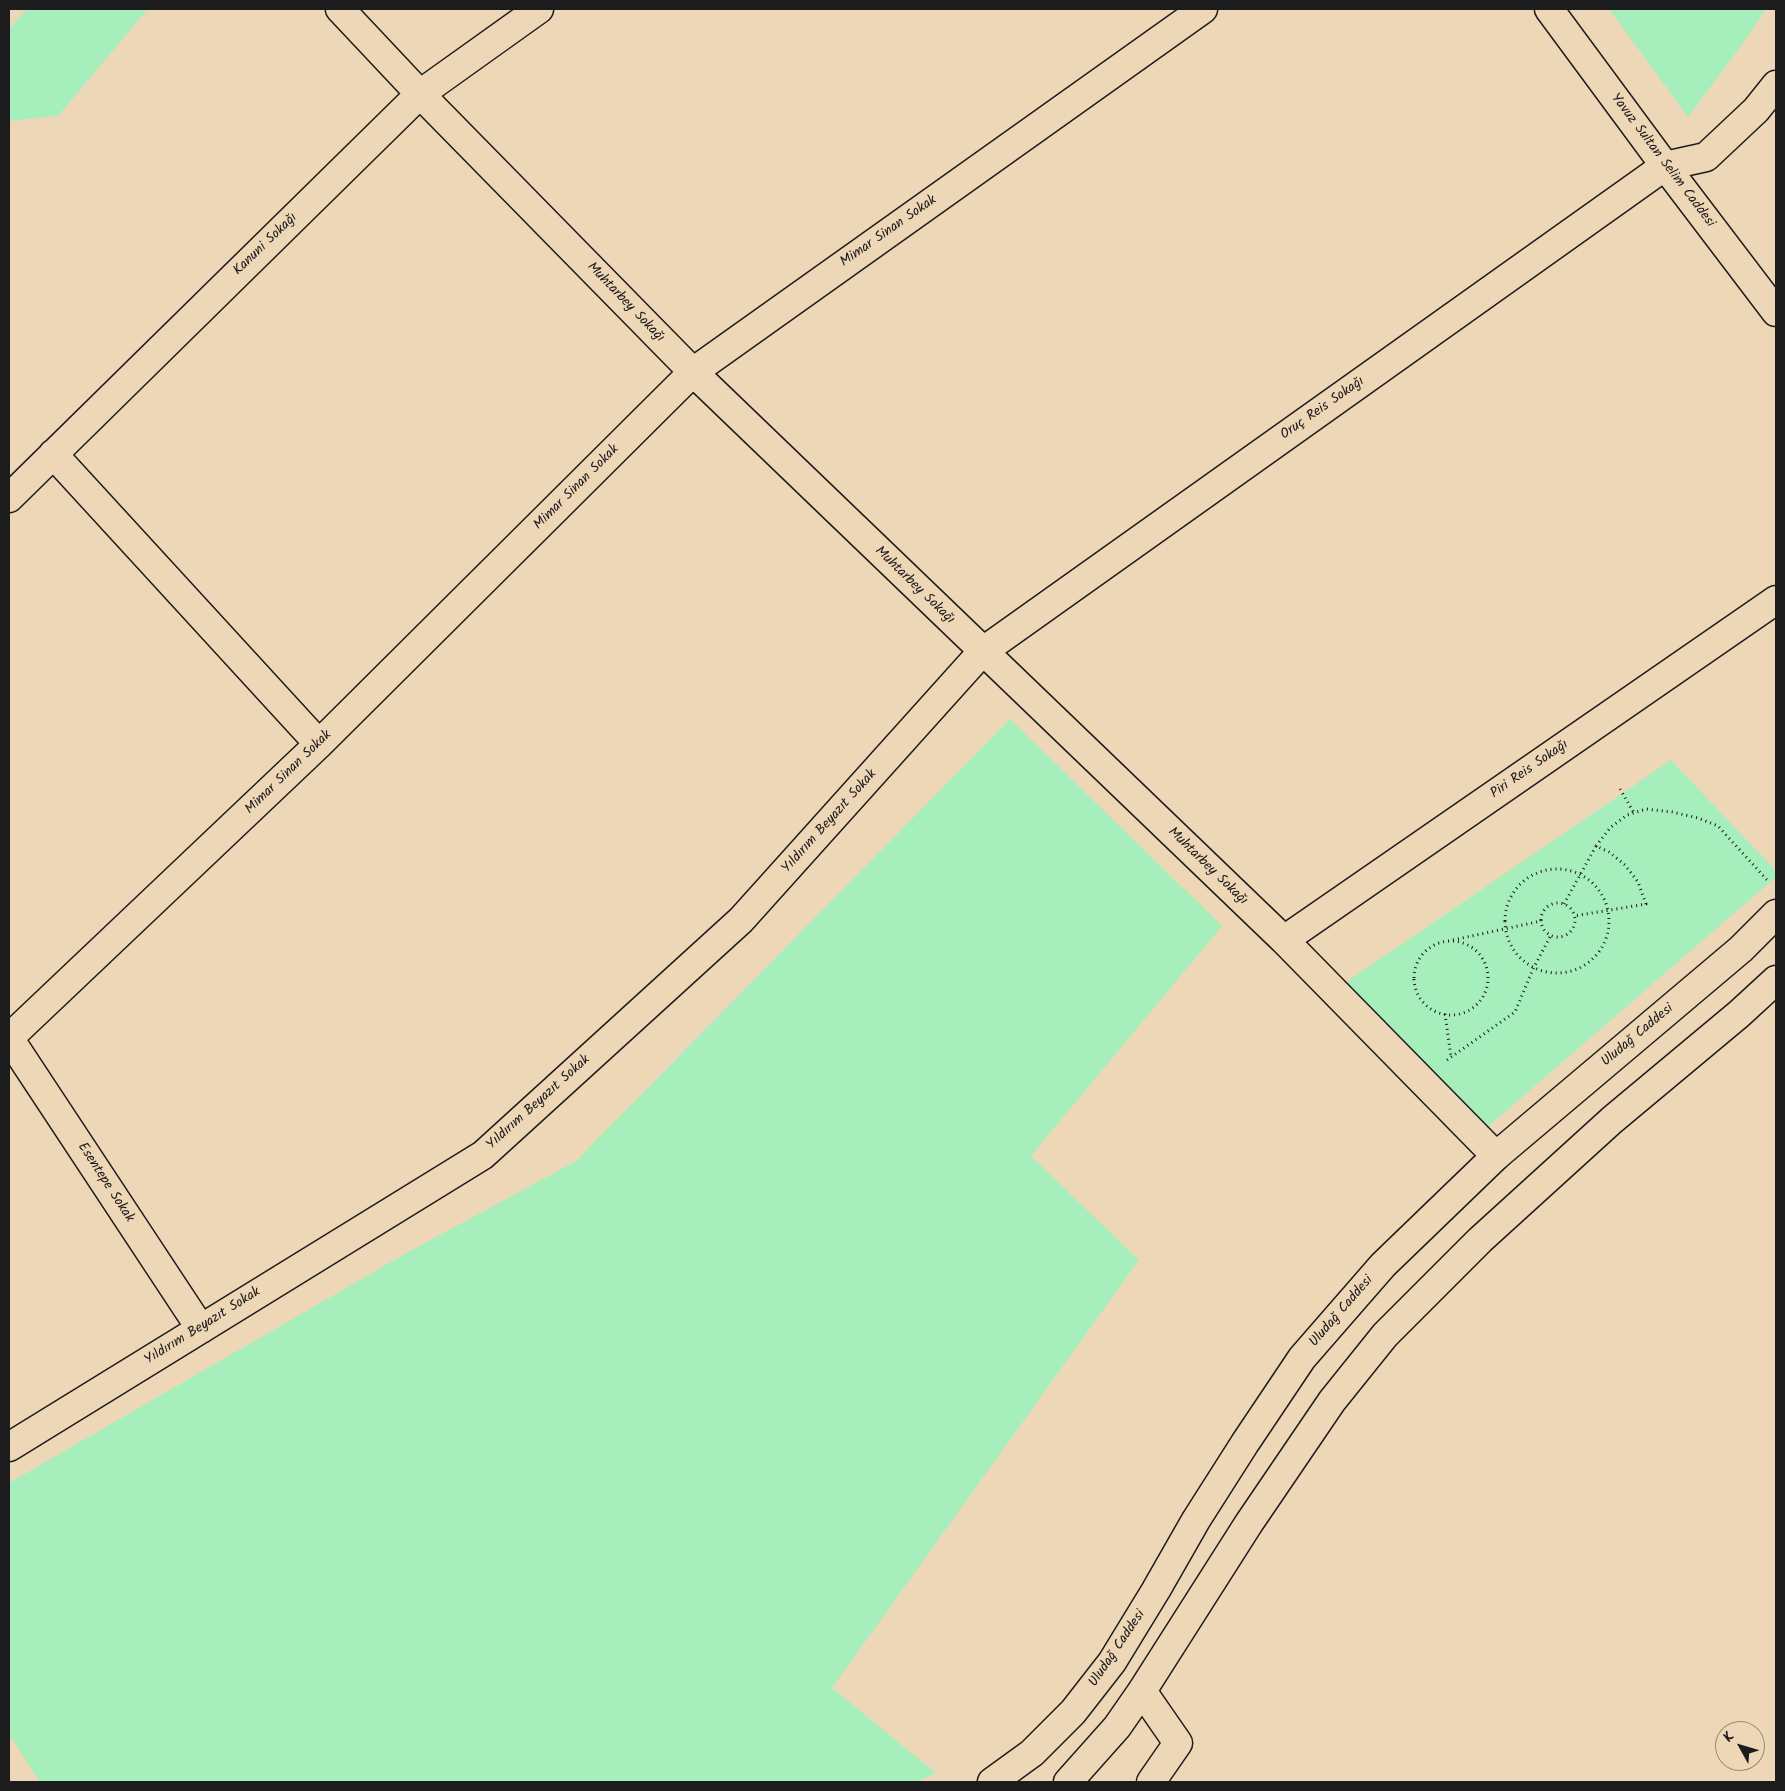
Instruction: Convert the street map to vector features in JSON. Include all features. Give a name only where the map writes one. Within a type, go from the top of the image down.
[{"type":"street","name":"Muhtarbey Sokağı","points":[[340,9],[420,94],[693,372],[982,652],[1284,940],[1496,1156]]},
{"type":"street","name":"Kanuni Sokağı","points":[[9,498],[420,94],[539,9]]},
{"type":"street","name":"Mimar Sinan Sokak","points":[[9,1038],[319,744],[693,372],[1204,9]]},
{"type":"street","name":"Yavuz Sultan Selim Caddesi","points":[[1549,9],[1776,312]]},
{"type":"street","points":[[1665,166],[1706,157],[1756,110],[1776,85]]},
{"type":"street","name":"Oruç Reis Sokağı","points":[[982,652],[1665,166]]},
{"type":"street","points":[[54,454],[319,744]]},
{"type":"street","name":"Piri Reis Sokağı","points":[[1284,940],[1776,600]]},
{"type":"street","name":"Yıldırım Beyazıt Sokak","points":[[9,1447],[483,1155],[741,920],[982,652]]},
{"type":"street","name":"Uludağ Caddesi","points":[[992,1782],[1032,1753],[1073,1712],[1112,1662],[1196,1520],[1302,1358],[1383,1265],[1496,1156],[1740,949],[1776,914]]},
{"type":"street","points":[[1068,1782],[1117,1727],[1249,1523],[1332,1401],[1385,1336],[1480,1240],[1612,1120],[1739,1014],[1776,980]]},
{"type":"street","name":"Esentepe Sokak","points":[[9,1038],[201,1329]]},
{"type":"street","points":[[1142,1691],[1178,1743],[1151,1782]]},
{"type":"path","points":[[1620,790],[1634,813]]},
{"type":"path","points":[[1564,904],[1579,874],[1596,846],[1610,828],[1627,815],[1646,809],[1698,818],[1718,826],[1768,881]]},
{"type":"path","points":[[1574,916],[1646,904],[1638,882],[1625,865],[1609,852],[1596,846]]},
{"type":"path","points":[[1559,868],[1579,874],[1588,879],[1606,903],[1609,918],[1607,934],[1601,948],[1591,960],[1578,968],[1564,973],[1533,969],[1517,955],[1508,940],[1504,928],[1506,906],[1514,891],[1526,878],[1542,871],[1559,868]]},
{"type":"path","points":[[1553,904],[1564,904],[1574,916],[1574,927],[1566,935],[1556,937],[1544,929],[1541,921],[1542,916],[1548,907],[1553,904]]},
{"type":"path","points":[[1450,941],[1462,942],[1472,947],[1481,956],[1486,966],[1488,979],[1486,991],[1479,1002],[1469,1010],[1457,1014],[1445,1014],[1433,1010],[1423,1003],[1417,992],[1414,980],[1415,968],[1420,957],[1428,948],[1438,943],[1541,921]]},
{"type":"path","points":[[1420,1079],[1515,1012],[1533,969],[1551,935]]},
{"type":"path","points":[[1445,1014],[1451,1057]]},
{"type":"green space","points":[[27,9],[147,10],[58,116],[9,121],[9,29]]},
{"type":"green space","points":[[1609,9],[1766,9],[1688,117]]},
{"type":"green space","points":[[1010,719],[1222,926],[1031,1156],[1139,1260],[832,1688],[936,1773],[917,1782],[40,1782],[9,1734],[9,1483],[403,1255],[576,1161]]},
{"type":"green space","points":[[1671,760],[1776,871],[1776,877],[1483,1131],[1342,985]]}]
